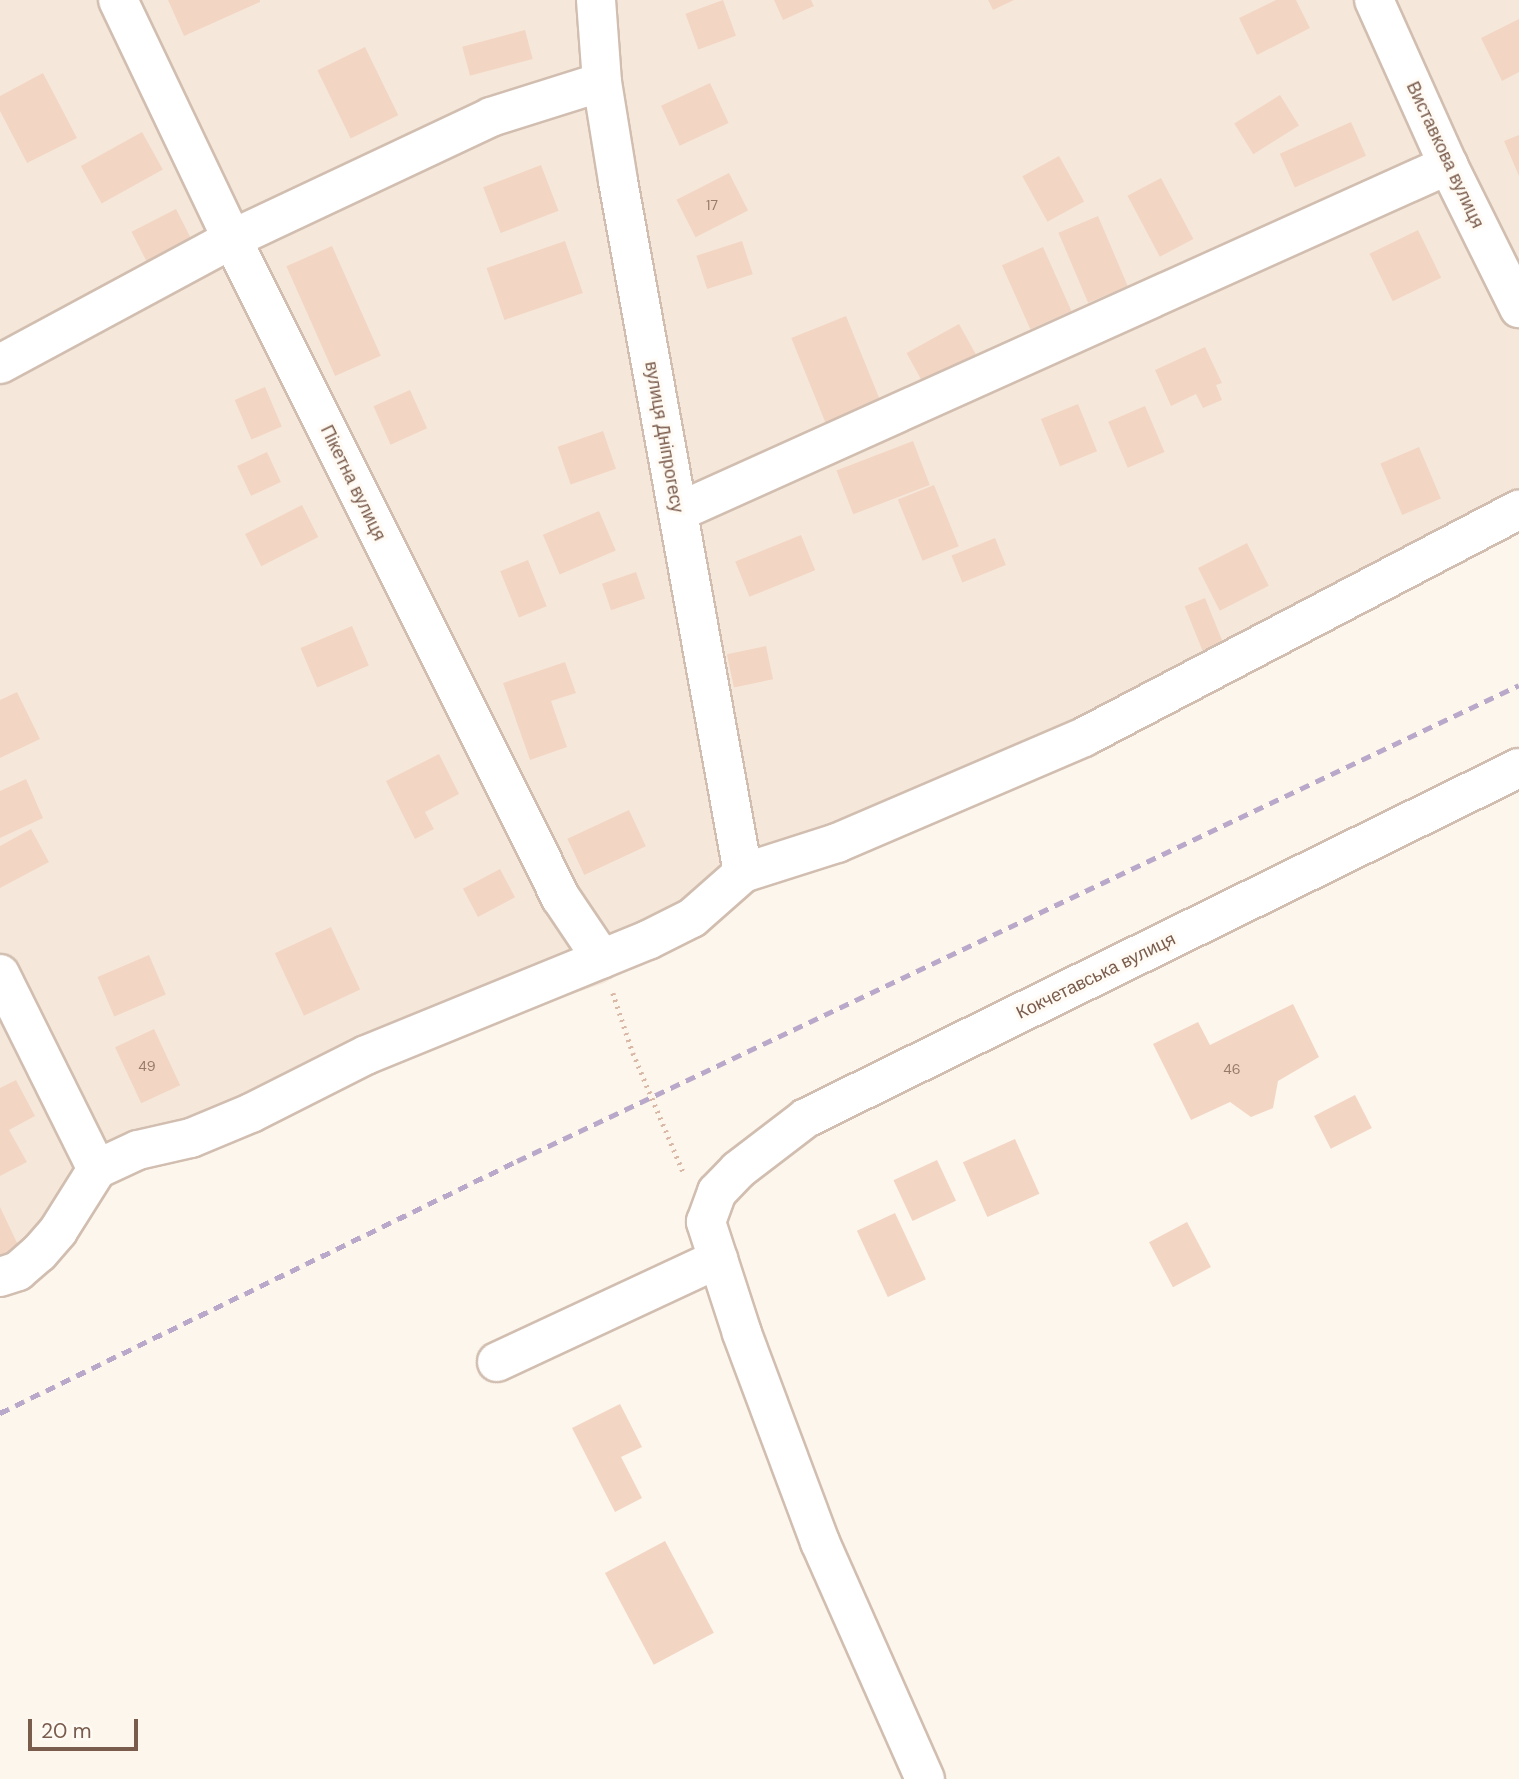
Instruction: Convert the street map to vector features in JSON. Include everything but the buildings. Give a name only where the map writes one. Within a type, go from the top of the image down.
[{"type":"street","name":"Пікетна вулиця","points":[[118,0],[232,239],[561,898],[603,959]]},
{"type":"street","name":"вулиця Дніпрогесу","points":[[596,0],[603,82],[743,873]]},
{"type":"street","name":"Виставкова вулиця","points":[[1374,0],[1448,165],[1519,308]]},
{"type":"street","points":[[0,363],[232,239],[491,117],[603,82]]},
{"type":"street","points":[[678,512],[1448,165]]},
{"type":"street","points":[[0,1277],[18,1271],[39,1253],[58,1231],[97,1169],[138,1150],[191,1138],[251,1113],[366,1055],[603,959],[692,918],[743,873],[837,844],[1084,737],[1519,510]]},
{"type":"street","name":"Кокчетавська вулиця","points":[[706,1222],[717,1192],[724,1184],[806,1118],[1519,768]]},
{"type":"street","points":[[0,974],[97,1169]]},
{"type":"street","points":[[706,1222],[820,1542],[925,1779]]},
{"type":"street","points":[[497,1362],[718,1259]]},
{"type":"path","points":[[603,959],[633,1053],[706,1222]]},
{"type":"shaded area","points":[[0,0],[1519,0],[1519,510],[728,895],[647,958],[604,983],[91,1162],[0,1282]]},
{"type":"railway","points":[[0,1413],[517,1161],[1519,685]]}]
